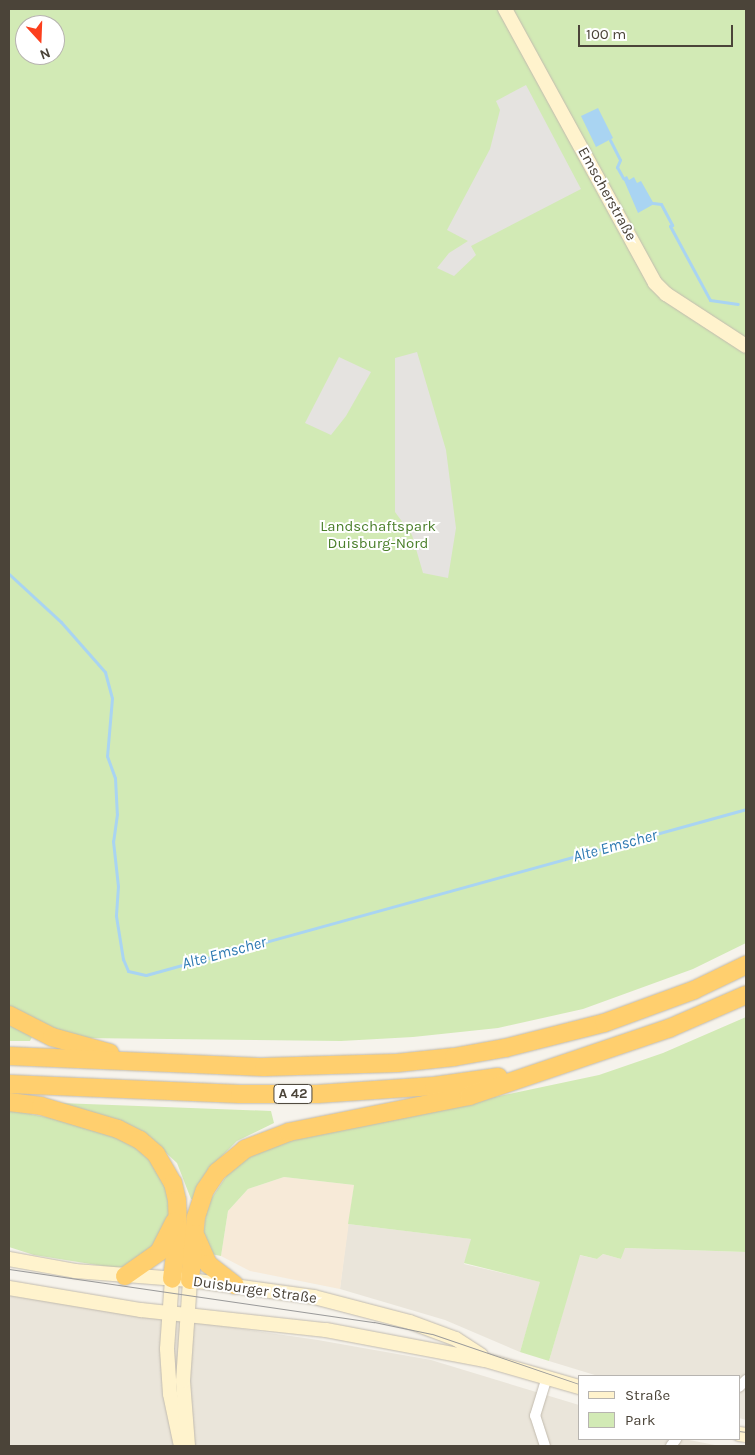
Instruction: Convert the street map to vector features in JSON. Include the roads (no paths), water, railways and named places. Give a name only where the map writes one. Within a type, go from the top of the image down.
[{"type":"highway","name":"A 42","points":[[9,1056],[152,1064],[264,1067],[341,1066],[444,1058],[506,1048],[604,1023],[694,990],[746,965]]},
{"type":"highway","name":"A 42","points":[[9,1084],[240,1094],[327,1094],[434,1086],[515,1075],[575,1061],[670,1028],[746,994]]},
{"type":"highway","points":[[9,1015],[52,1037],[152,1064]]},
{"type":"highway","points":[[181,1280],[205,1190],[218,1172],[245,1149],[262,1141],[320,1125],[469,1096],[575,1061]]},
{"type":"highway","points":[[9,1102],[58,1111],[118,1128],[140,1140],[156,1154],[173,1183],[181,1280]]},
{"type":"highway","points":[[125,1276],[145,1265],[159,1252],[177,1214]]},
{"type":"highway","points":[[194,1232],[208,1264],[235,1285]]},
{"type":"main road","name":"Emscherstraße","points":[[505,9],[655,283],[666,294],[746,346]]},
{"type":"main road","name":"Duisburger Straße","points":[[9,1259],[125,1276],[235,1285],[314,1297],[384,1314],[456,1339],[490,1361]]},
{"type":"main road","points":[[180,1446],[170,1394],[168,1313],[181,1280]]},
{"type":"main road","points":[[181,1280],[186,1315],[183,1381],[188,1446]]},
{"type":"main road","name":"Duisburger Straße","points":[[9,1288],[168,1313],[326,1330],[490,1361],[578,1387]]},
{"type":"street","points":[[545,1446],[535,1416],[547,1377]]},
{"type":"water","points":[[598,108],[613,138],[596,147],[581,116]]},
{"type":"water","points":[[627,176],[629,180],[634,177],[637,183],[641,181],[654,204],[638,213],[623,178]]},
{"type":"waterway","points":[[610,140],[620,160],[617,167],[623,178]]},
{"type":"waterway","points":[[653,203],[661,204],[672,225],[670,226],[710,300],[738,304]]},
{"type":"waterway","name":"Alte Emscher","points":[[9,574],[61,622],[105,672],[112,698],[107,756],[115,778],[117,814],[113,841],[118,886],[116,916],[123,959],[128,971],[146,975],[746,809]]},
{"type":"tram line","points":[[9,1269],[374,1322],[432,1334],[578,1384]]},
{"type":"tram line","points":[[740,1431],[746,1432]]},
{"type":"park label","name":"Landschaftspark Duisburg-Nord","points":[[378,534]]}]
